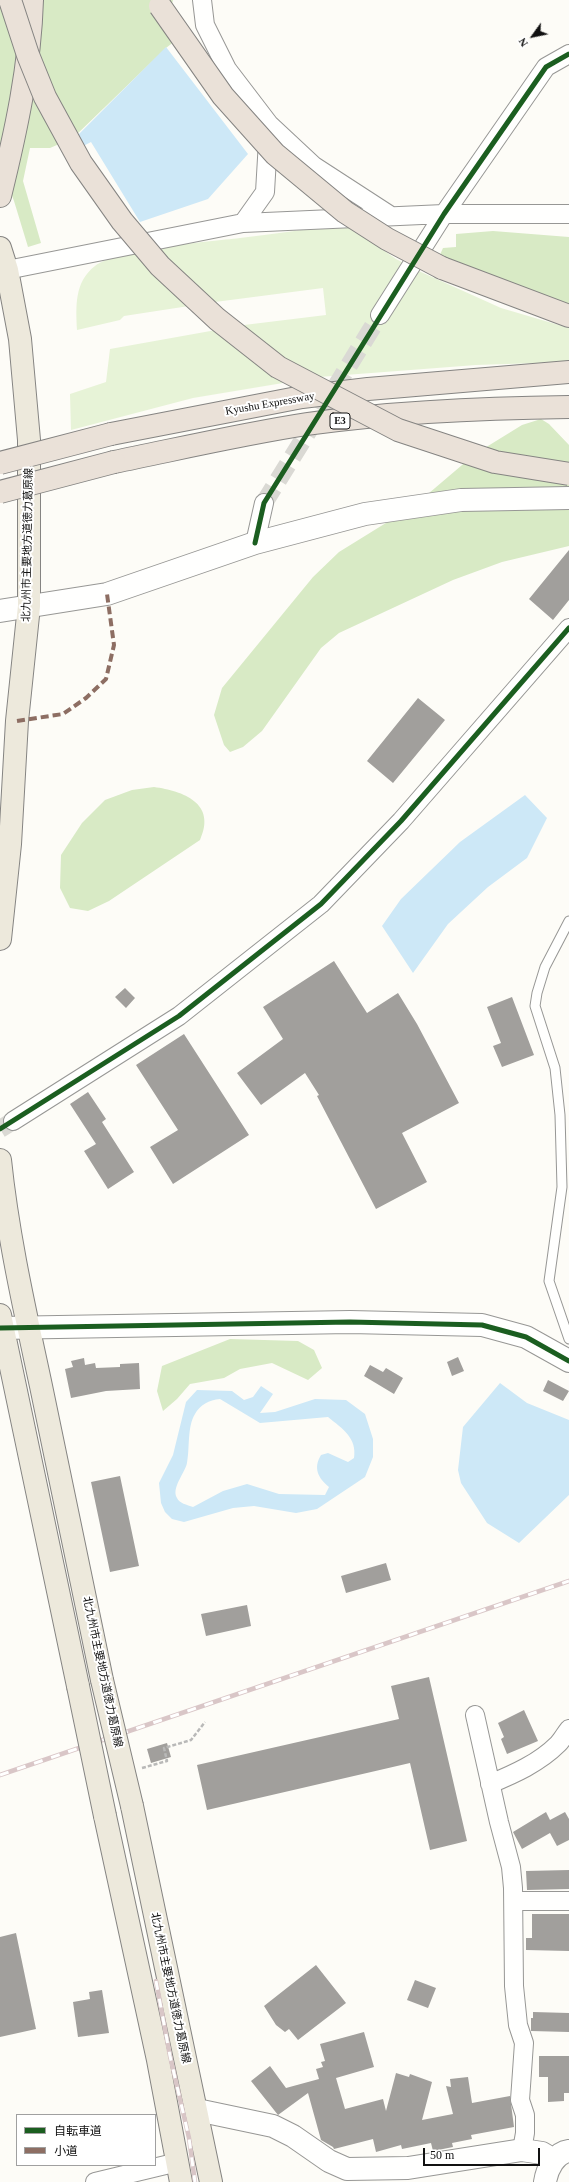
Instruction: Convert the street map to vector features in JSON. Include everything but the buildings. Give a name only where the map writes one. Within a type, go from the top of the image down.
[{"type":"highway","points":[[10,0],[28,55],[45,97],[81,163],[122,221],[160,266],[217,319],[278,367],[398,430],[494,462],[569,474]]},
{"type":"highway","points":[[0,196],[20,115],[31,35],[32,0]]},
{"type":"highway","points":[[159,3],[223,96],[274,154],[345,212],[387,240],[442,268],[569,316]]},
{"type":"highway","name":"Kyushu Expressway","points":[[0,463],[111,434],[310,396],[368,389],[569,372]]},
{"type":"highway","name":"E3","points":[[0,492],[114,462],[307,424],[405,414],[569,406]]},
{"type":"main road","name":"北九州市主要地方道徳力葛原線","points":[[0,248],[7,270],[20,339],[29,440],[29,606],[17,721],[10,844],[0,939]]},
{"type":"main road","name":"北九州市主要地方道徳力葛原線","points":[[0,1160],[11,1244],[27,1328],[41,1385],[102,1680],[132,1806],[211,2182]]},
{"type":"main road","points":[[1,1324],[105,1816],[157,2052],[180,2172]]},
{"type":"street","points":[[202,0],[205,25],[227,69],[269,124],[314,166],[391,216]]},
{"type":"street","points":[[380,315],[444,214],[546,67],[569,54]]},
{"type":"street","points":[[243,223],[265,192],[269,124]]},
{"type":"street","points":[[7,270],[243,223],[444,214],[569,214]]},
{"type":"street","points":[[0,611],[107,594],[255,544],[365,514],[461,500],[569,498]]},
{"type":"street","points":[[255,544],[264,502]]},
{"type":"street","points":[[13,1120],[180,1016],[321,904],[401,821],[569,628]]},
{"type":"street","points":[[1,1324],[27,1328],[350,1322],[482,1325],[526,1337],[569,1361]]},
{"type":"street","points":[[475,1715],[490,1784],[511,1867],[514,1901],[514,1986],[518,2025],[524,2043],[520,2100],[525,2115],[525,2133],[522,2150]]},
{"type":"street","points":[[490,1784],[514,1774],[548,1754],[560,1743],[569,1729]]},
{"type":"street","points":[[514,1901],[569,1901]]},
{"type":"street","points":[[197,2110],[273,2126],[293,2136],[329,2161],[347,2169],[409,2175],[522,2150],[561,2156],[545,2182]]},
{"type":"street","points":[[95,2182],[180,2172]]},
{"type":"lane","points":[[569,921],[545,967],[537,993],[535,1006],[555,1068],[560,1115],[562,1187],[549,1281],[569,1339]]},
{"type":"path","points":[[138,1769],[167,1761],[164,1748],[191,1740],[205,1722]]},
{"type":"green space","points":[[0,0],[173,0],[172,4],[189,30],[166,48],[73,138],[50,148],[30,148],[23,181],[41,243],[28,247],[14,201],[0,164]]},
{"type":"green space","points":[[345,223],[396,259],[421,272],[501,308],[569,328],[569,362],[476,365],[319,377],[193,398],[71,430],[70,394],[106,382],[110,349],[244,325],[326,315],[323,288],[124,316],[120,320],[77,330],[76,313],[80,287],[88,272],[95,266],[107,260],[143,250]]},
{"type":"green space","points":[[493,231],[569,237],[569,307],[439,257],[443,248],[456,247],[456,234]]},
{"type":"green space","points":[[541,419],[549,424],[569,445],[569,546],[502,562],[453,580],[339,633],[321,648],[262,731],[243,747],[230,752],[224,745],[214,715],[222,688],[313,577],[339,552],[415,505],[475,454],[522,425]]},
{"type":"green space","points":[[154,787],[186,796],[201,808],[204,817],[204,827],[200,840],[109,901],[88,911],[70,908],[60,888],[61,855],[82,823],[105,800],[132,790]]},
{"type":"green space","points":[[230,1339],[298,1341],[314,1350],[322,1368],[308,1380],[272,1363],[240,1369],[224,1378],[190,1384],[177,1399],[163,1411],[157,1391],[162,1366]]},
{"type":"water","points":[[166,47],[248,154],[208,199],[140,222],[91,142],[66,155],[63,150]]},
{"type":"water","points":[[525,795],[547,818],[527,858],[488,887],[448,924],[413,973],[382,926],[401,899],[460,842]]},
{"type":"water","points":[[500,1383],[527,1403],[569,1420],[569,1495],[519,1543],[487,1523],[461,1483],[458,1470],[463,1427]]},
{"type":"water","points":[[261,1386],[273,1394],[260,1413],[275,1412],[315,1399],[346,1400],[365,1414],[373,1439],[373,1457],[365,1477],[317,1509],[296,1513],[254,1506],[233,1508],[184,1522],[172,1519],[165,1512],[161,1503],[159,1483],[173,1455],[186,1402],[197,1390],[232,1391],[244,1400],[253,1397]],"holes":[[[220,1399],[260,1423],[328,1417],[348,1434],[353,1445],[354,1458],[348,1462],[328,1453],[321,1455],[317,1468],[322,1480],[329,1487],[325,1495],[279,1494],[247,1484],[223,1491],[193,1507],[178,1500],[176,1490],[187,1463],[192,1419],[199,1408],[212,1400]]]},
{"type":"tunnel","points":[[264,503],[380,315]]},
{"type":"tunnel","points":[[0,1129],[13,1121]]},
{"type":"railway","points":[[0,1775],[569,1581]]},
{"type":"railway","points":[[156,1981],[170,2056],[189,2138],[195,2182]]},
{"type":"marked path","points":[[17,721],[63,714],[86,698],[106,679],[114,645],[107,594]]},
{"type":"cycle path","points":[[255,543],[264,503],[444,214],[546,67],[569,54]]},
{"type":"cycle path","points":[[0,1129],[179,1016],[321,904],[401,821],[569,628]]},
{"type":"cycle path","points":[[0,1328],[350,1322],[482,1325],[526,1337],[569,1361]]}]
